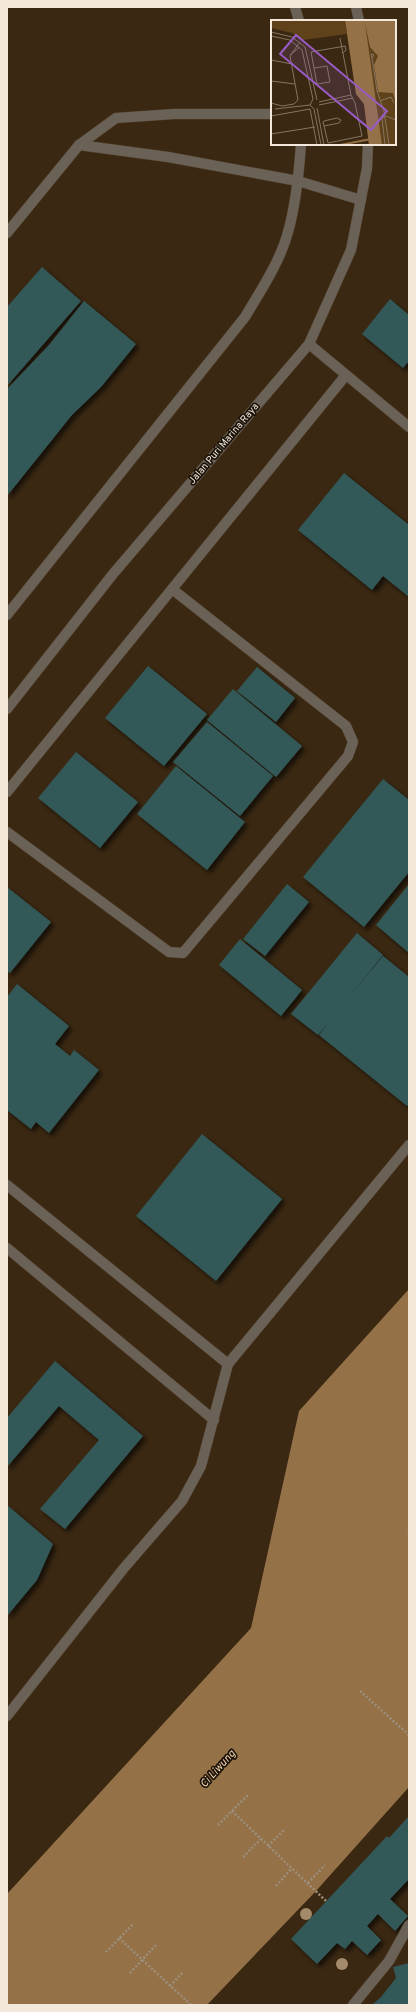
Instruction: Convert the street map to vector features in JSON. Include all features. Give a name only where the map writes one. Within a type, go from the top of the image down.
[{"type":"street","points":[[295,7],[299,20]]},
{"type":"street","points":[[356,7],[359,20]]},
{"type":"street","points":[[7,233],[79,144],[116,118],[174,114],[271,114]]},
{"type":"street","points":[[79,144],[168,157],[298,181],[361,200]]},
{"type":"street","points":[[7,615],[245,317],[272,271],[288,233],[298,181],[301,145]]},
{"type":"street","name":"Jalan Puri Marina Raya","points":[[7,709],[113,574],[309,344],[351,250],[367,168],[368,145]]},
{"type":"street","points":[[309,344],[409,426]]},
{"type":"street","points":[[7,792],[346,375]]},
{"type":"street","points":[[7,832],[169,952],[183,953],[348,756],[353,742],[346,726],[172,589]]},
{"type":"street","points":[[7,1716],[124,1568],[182,1501],[201,1466],[228,1364],[409,1145]]},
{"type":"street","points":[[7,1185],[228,1364]]},
{"type":"street","points":[[7,1248],[214,1420]]},
{"type":"street","points":[[353,2005],[389,1960],[409,1925]]},
{"type":"path","points":[[360,1691],[409,1735]]},
{"type":"path","points":[[218,1825],[248,1795]]},
{"type":"path","points":[[232,1812],[326,1901]]},
{"type":"path","points":[[268,1846],[285,1829]]},
{"type":"path","points":[[243,1857],[261,1839]]},
{"type":"path","points":[[308,1883],[325,1865]]},
{"type":"path","points":[[276,1886],[292,1868]]},
{"type":"path","points":[[106,1952],[133,1924]]},
{"type":"path","points":[[119,1938],[191,2005]]},
{"type":"path","points":[[130,1973],[156,1945]]},
{"type":"path","points":[[170,1986],[183,1972]]},
{"type":"water","name":"Ci Liwung","points":[[409,1289],[409,1787],[316,1891],[207,2005],[7,2005],[7,1894],[251,1628],[299,1411]]},
{"type":"building","points":[[42,267],[81,301],[7,386],[7,307]]},
{"type":"building","points":[[390,299],[409,315],[409,361],[403,368],[362,334]]},
{"type":"building","points":[[84,301],[136,344],[101,387],[72,415],[7,496],[7,389],[49,345]]},
{"type":"building","points":[[344,473],[409,525],[409,597],[383,576],[372,590],[298,530]]},
{"type":"building","points":[[148,666],[207,714],[164,766],[105,718]]},
{"type":"building","points":[[257,667],[295,698],[276,722],[237,691]]},
{"type":"building","points":[[233,689],[302,746],[276,777],[207,720]]},
{"type":"building","points":[[207,722],[273,776],[240,816],[173,762]]},
{"type":"building","points":[[76,752],[138,802],[100,848],[38,798]]},
{"type":"building","points":[[176,766],[245,822],[207,870],[137,814]]},
{"type":"building","points":[[383,779],[409,800],[409,872],[364,927],[303,877]]},
{"type":"building","points":[[287,884],[309,902],[265,956],[243,939]]},
{"type":"building","points":[[409,884],[409,953],[376,925]]},
{"type":"building","points":[[7,887],[51,922],[10,973],[7,971]]},
{"type":"building","points":[[357,933],[383,955],[350,996],[383,956],[409,977],[409,1103],[407,1106],[319,1035],[329,1022],[318,1035],[291,1014]]},
{"type":"building","points":[[240,939],[302,990],[281,1016],[219,965]]},
{"type":"building","points":[[17,984],[69,1026],[55,1044],[70,1056],[74,1050],[99,1070],[49,1133],[36,1122],[31,1129],[7,1110],[7,997]]},
{"type":"building","points":[[202,1134],[282,1199],[216,1281],[136,1216]]},
{"type":"building","points":[[55,1361],[143,1436],[65,1529],[40,1509],[99,1440],[59,1406],[7,1467],[7,1418]]},
{"type":"building","points":[[7,1505],[53,1544],[37,1580],[7,1616]]},
{"type":"building","points":[[409,1816],[409,1879],[390,1899],[408,1916],[395,1931],[378,1914],[367,1926],[381,1940],[367,1955],[352,1941],[345,1949],[337,1943],[317,1964],[291,1939],[387,1836],[389,1838]]},
{"type":"building","points":[[409,1963],[409,2005],[372,2005],[381,1997],[396,1978],[393,1967]]}]
